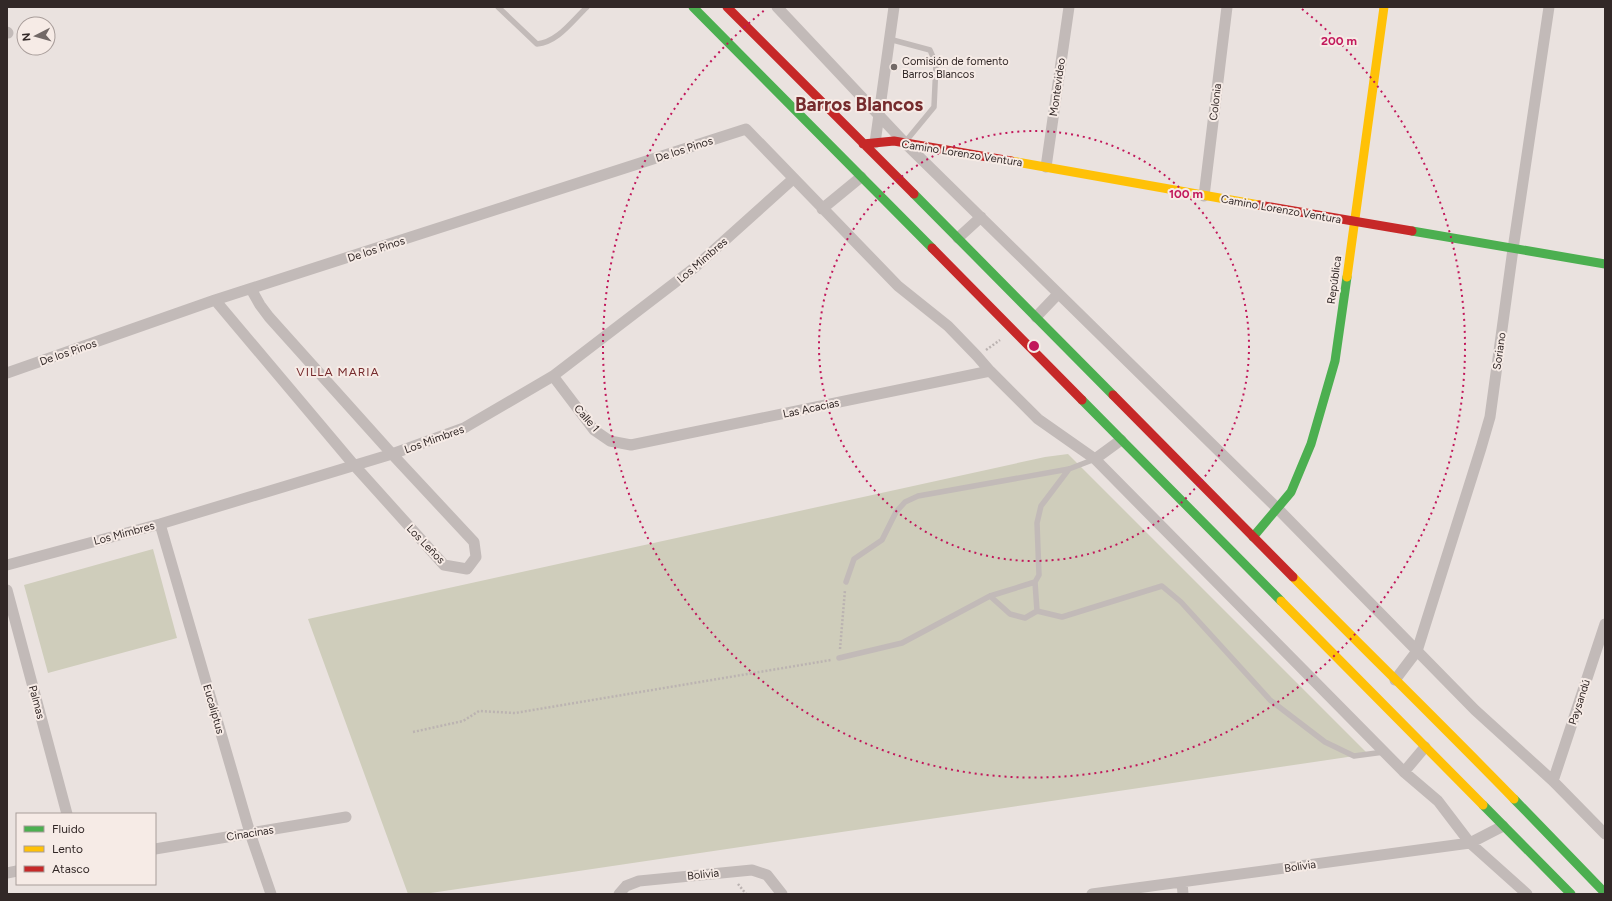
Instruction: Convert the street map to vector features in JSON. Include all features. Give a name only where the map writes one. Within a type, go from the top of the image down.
[{"type":"main road","points":[[693,7],[1571,894]]},
{"type":"main road","points":[[727,7],[958,238],[1395,680],[1453,736],[1605,893]]},
{"type":"main road","name":"República","points":[[1253,537],[1278,509],[1290,492],[1308,451],[1336,361],[1384,7]]},
{"type":"main road","name":"Camino Lorenzo Ventura","points":[[864,144],[894,141],[1354,222],[1605,264]]},
{"type":"street","points":[[777,7],[904,143],[1278,509],[1474,710],[1553,781],[1605,834]]},
{"type":"street","points":[[876,143],[894,7]]},
{"type":"street","name":"Montevideo","points":[[1046,167],[1069,7]]},
{"type":"street","name":"Colonia","points":[[1204,196],[1227,7]]},
{"type":"street","name":"Soriano","points":[[1395,680],[1417,651],[1490,417],[1549,7]]},
{"type":"street","name":"De los Pinos","points":[[7,373],[215,300],[746,128],[793,179]]},
{"type":"street","points":[[843,159],[864,144]]},
{"type":"street","points":[[822,208],[861,177]]},
{"type":"street","points":[[793,179],[898,286],[948,326],[1038,419],[1095,459],[1404,772],[1438,801],[1470,843],[1527,894]]},
{"type":"street","name":"Los Mimbres","points":[[7,565],[160,524],[392,454],[464,428],[553,376],[694,268],[793,179]]},
{"type":"street","points":[[958,238],[981,217]]},
{"type":"street","name":"Los Leños","points":[[215,300],[354,465],[444,565],[467,568],[476,556],[474,542],[392,454],[269,317],[251,289]]},
{"type":"street","points":[[1036,317],[1058,294]]},
{"type":"street","name":"Las Acacias","points":[[631,445],[990,371]]},
{"type":"street","name":"Calle 1","points":[[553,376],[594,430],[610,441],[631,445]]},
{"type":"street","points":[[1095,459],[1121,440]]},
{"type":"street","name":"Eucaliptus","points":[[160,524],[250,833],[271,894]]},
{"type":"street","name":"Palmas","points":[[7,590],[67,813]]},
{"type":"street","name":"Paysandú","points":[[1553,781],[1605,624]]},
{"type":"street","points":[[1404,772],[1425,747]]},
{"type":"street","name":"Cinacinas","points":[[156,849],[346,817]]},
{"type":"street","name":"Bolivia","points":[[1092,894],[1470,843],[1504,826]]},
{"type":"street","name":"Bolivia","points":[[619,894],[626,886],[639,880],[752,870],[767,875],[782,894]]},
{"type":"street","points":[[1182,882],[1183,894]]},
{"type":"lane","points":[[498,7],[537,44],[553,40],[587,7]]},
{"type":"lane","points":[[889,40],[930,50],[936,64],[934,107],[904,143]]},
{"type":"lane","points":[[846,582],[854,559],[882,540],[896,512],[905,502],[918,496],[1069,469],[1095,459]]},
{"type":"lane","points":[[1037,611],[1035,582],[1039,574],[1036,523],[1041,506],[1069,469]]},
{"type":"lane","points":[[839,658],[902,643],[990,596],[1035,582]]},
{"type":"lane","points":[[990,596],[1010,614],[1025,618],[1037,611],[1062,617],[1162,586],[1181,602],[1270,700],[1325,742],[1354,756],[1385,752]]},
{"type":"path","points":[[977,356],[1013,330]]},
{"type":"path","points":[[413,732],[463,721],[479,711],[515,713],[839,658],[846,582]]},
{"type":"shaded area","points":[[1068,454],[1368,754],[424,894],[408,894],[308,619],[1045,457]]},
{"type":"shaded area","points":[[153,549],[177,638],[48,673],[24,585]]},
{"type":"traffic: fast","points":[[693,7],[932,248]]},
{"type":"traffic: fast","points":[[914,194],[1113,395]]},
{"type":"traffic: fast","points":[[1412,231],[1605,264]]},
{"type":"traffic: fast","points":[[1253,537],[1291,492],[1311,444],[1335,361],[1347,277]]},
{"type":"traffic: fast","points":[[1082,400],[1281,601]]},
{"type":"traffic: fast","points":[[1514,799],[1605,893]]},
{"type":"traffic: fast","points":[[1483,805],[1571,894]]},
{"type":"traffic: slow","points":[[1347,277],[1384,7]]},
{"type":"traffic: slow","points":[[1011,161],[1259,205]]},
{"type":"traffic: slow","points":[[1293,577],[1514,799]]},
{"type":"traffic: slow","points":[[1281,601],[1483,805]]},
{"type":"traffic: jam","points":[[727,7],[914,194]]},
{"type":"traffic: jam","points":[[863,144],[894,141],[1011,161]]},
{"type":"traffic: jam","points":[[1259,205],[1412,231]]},
{"type":"traffic: jam","points":[[932,248],[1082,400]]},
{"type":"traffic: jam","points":[[1113,395],[1293,577]]},
{"type":"place","name":"Comisión de fomento Barros Blancos","points":[[894,67]]},
{"type":"district","name":"Barros Blancos","points":[[859,104]]},
{"type":"district","name":"VILLA MARIA","points":[[338,372]]}]
